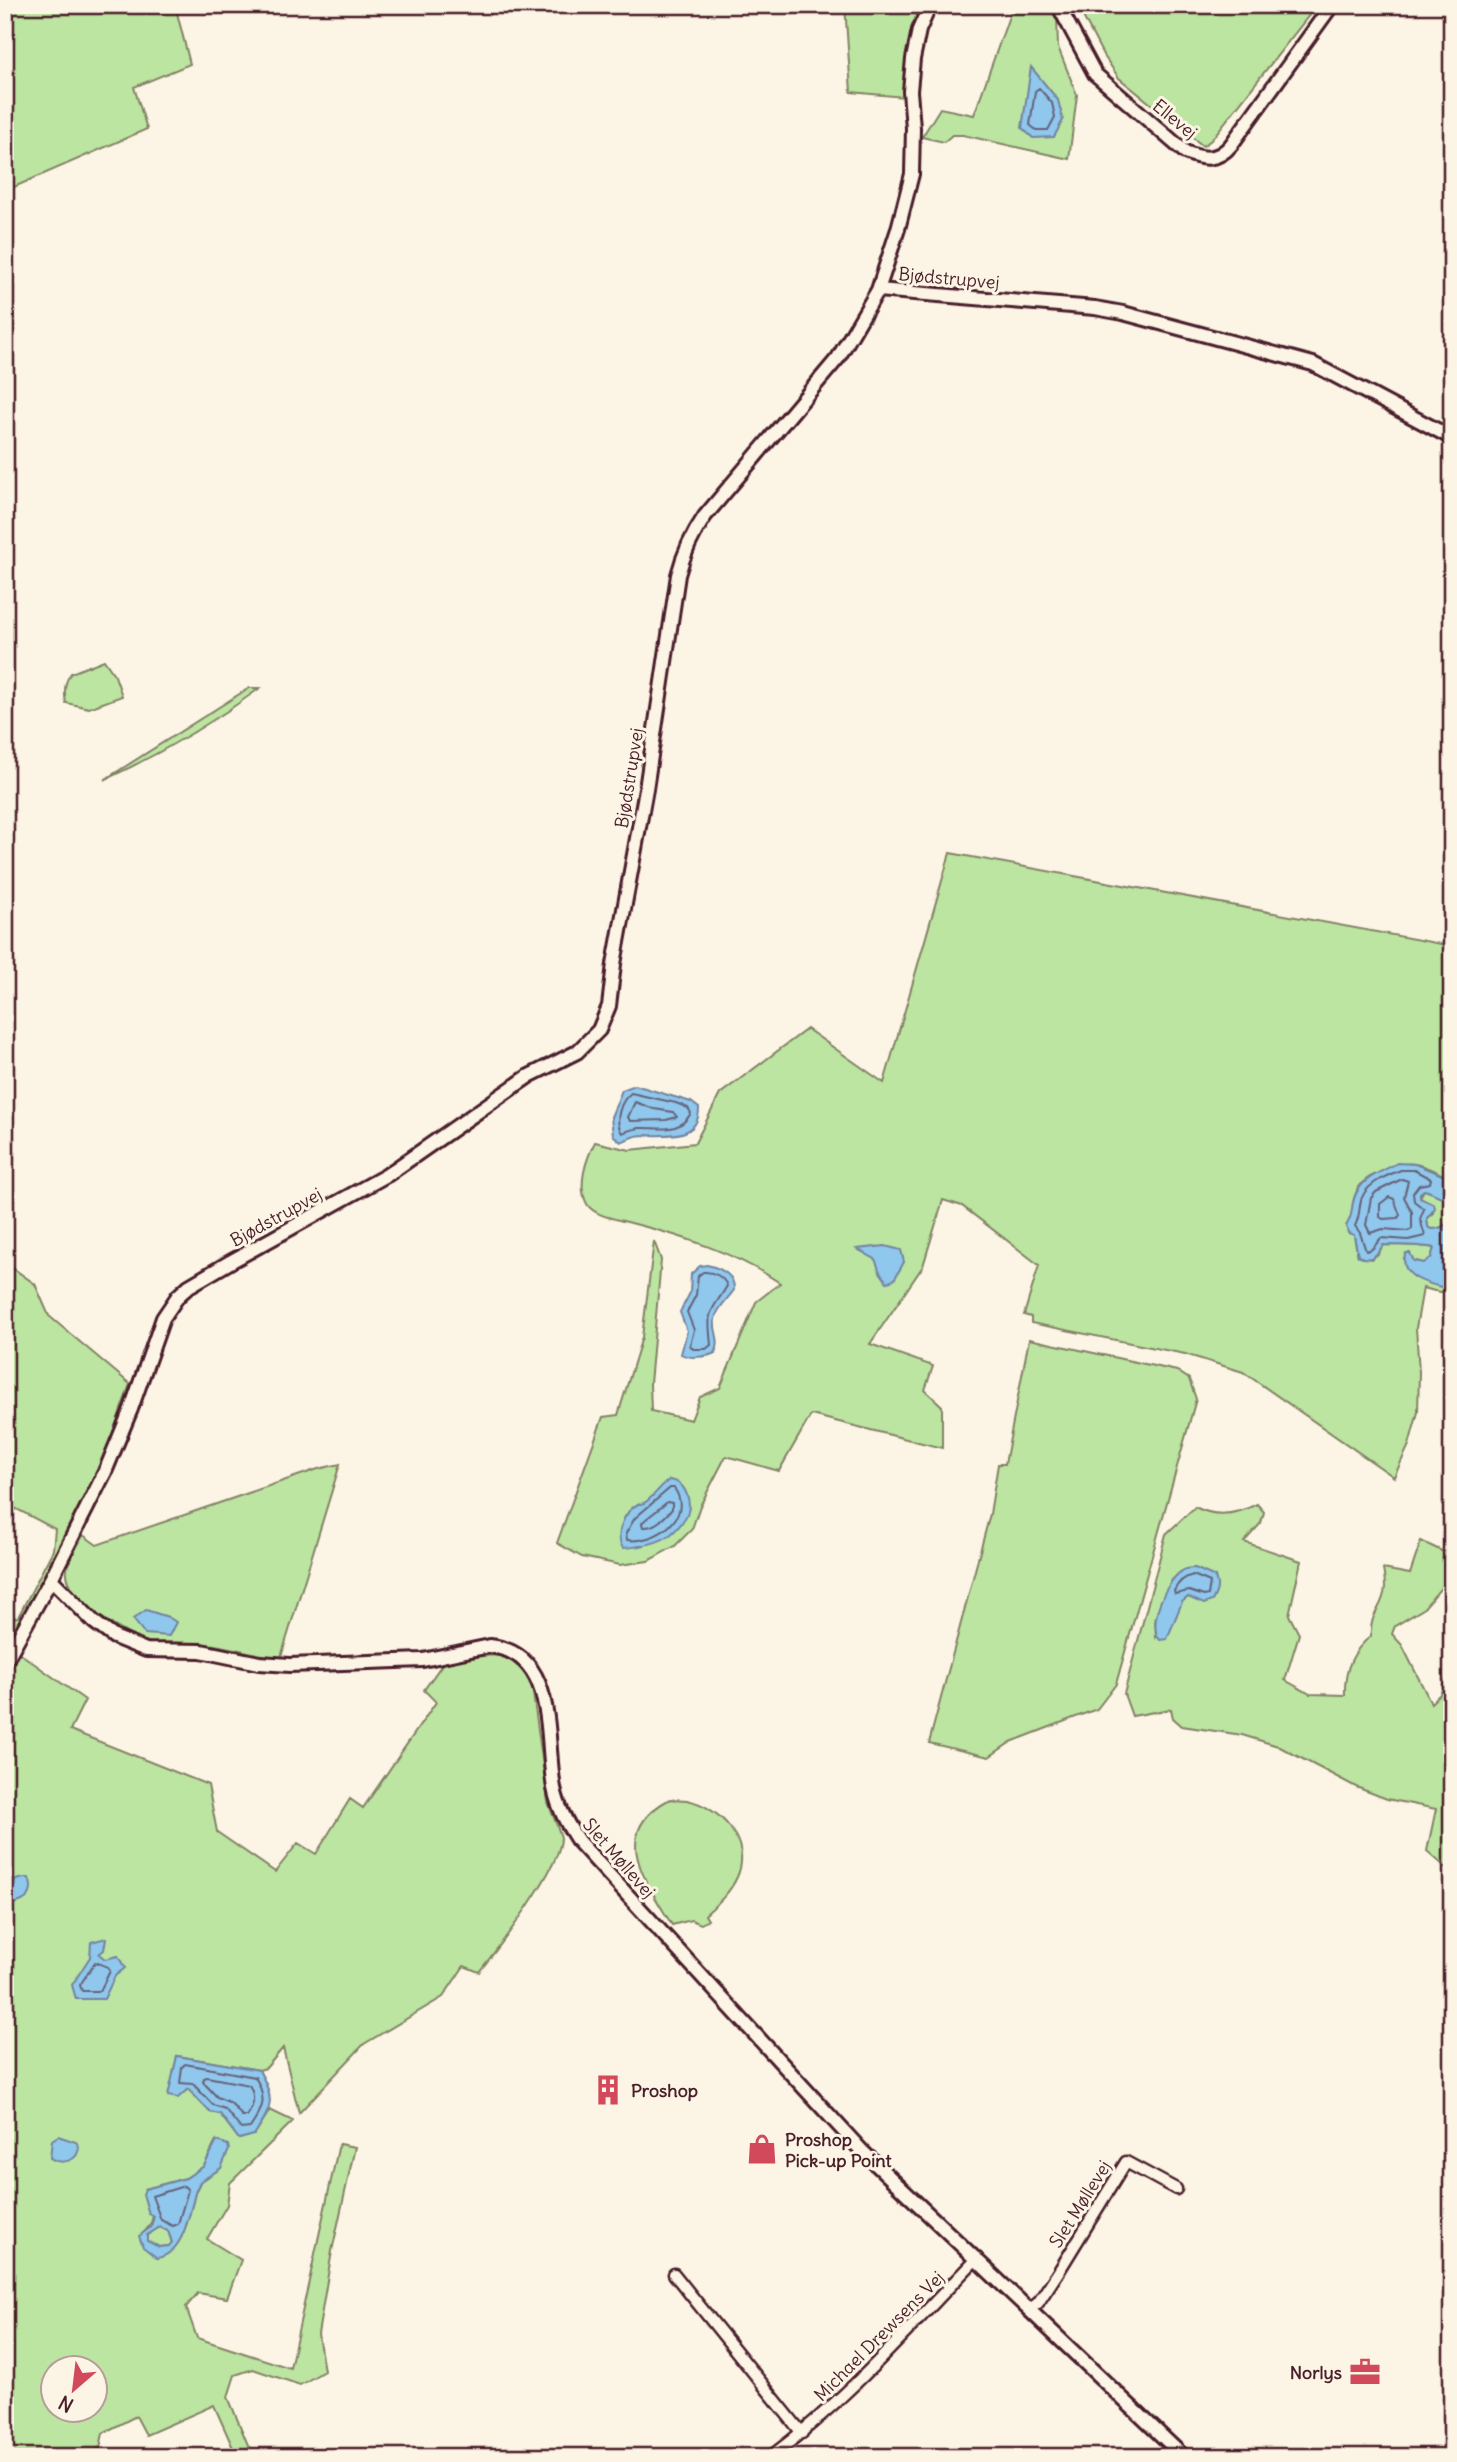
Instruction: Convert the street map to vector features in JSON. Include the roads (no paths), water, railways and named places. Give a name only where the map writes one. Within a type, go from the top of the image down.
[{"type":"street","points":[[877,290],[898,229],[912,174],[911,81],[919,30],[930,5]]},
{"type":"street","name":"Ellevej","points":[[1058,5],[1095,74],[1185,152],[1199,158],[1219,156],[1231,145],[1332,5]]},
{"type":"street","name":"Bjødstrupvej","points":[[5,1661],[51,1579],[105,1472],[131,1409],[163,1318],[178,1296],[209,1274],[387,1175],[529,1076],[577,1052],[599,1031],[610,1006],[614,964],[646,789],[683,556],[691,537],[705,516],[838,358],[877,290],[1096,308],[1123,313],[1313,363],[1452,438]]},
{"type":"street","name":"Slet Møllevej","points":[[51,1579],[94,1622],[114,1637],[146,1650],[201,1651],[282,1665],[423,1660],[490,1646],[510,1650],[519,1655],[534,1672],[540,1684],[558,1806],[578,1842],[862,2151],[1184,2457]]},
{"type":"street","name":"Slet Møllevej","points":[[1030,2309],[1038,2303],[1059,2271],[1126,2162],[1176,2189]]},
{"type":"street","name":"Michael Drewsens Vej","points":[[770,2457],[848,2393],[977,2258]]},
{"type":"street","points":[[674,2274],[802,2433]]},
{"type":"water","points":[[1031,67],[1058,100],[1063,120],[1054,137],[1033,138],[1022,128]]},
{"type":"water","points":[[635,1085],[691,1102],[699,1108],[697,1120],[685,1132],[636,1136],[621,1142],[613,1135],[611,1117],[622,1090]]},
{"type":"water","points":[[1397,1163],[1415,1164],[1452,1179],[1452,1199],[1424,1190],[1420,1193],[1420,1198],[1434,1204],[1435,1208],[1427,1218],[1428,1227],[1431,1229],[1446,1224],[1449,1218],[1448,1209],[1452,1207],[1452,1240],[1446,1250],[1452,1255],[1452,1278],[1441,1287],[1414,1277],[1405,1267],[1406,1253],[1410,1253],[1414,1261],[1424,1263],[1431,1258],[1434,1248],[1383,1245],[1373,1257],[1367,1259],[1358,1256],[1354,1235],[1348,1233],[1346,1226],[1361,1186],[1371,1177]]},
{"type":"water","points":[[885,1246],[901,1250],[904,1262],[894,1280],[887,1282],[875,1259],[857,1249]]},
{"type":"water","points":[[707,1265],[722,1270],[729,1276],[734,1290],[716,1315],[718,1344],[715,1353],[689,1357],[681,1354],[687,1331],[680,1312],[690,1293],[691,1274],[700,1266]]},
{"type":"water","points":[[669,1480],[680,1484],[687,1494],[689,1506],[684,1520],[670,1535],[659,1541],[623,1548],[620,1543],[620,1530],[628,1512],[647,1501]]},
{"type":"water","points":[[1195,1568],[1215,1577],[1217,1586],[1214,1598],[1204,1604],[1188,1597],[1182,1602],[1167,1639],[1160,1640],[1155,1624],[1165,1591],[1178,1574]]},
{"type":"water","points":[[146,1610],[176,1622],[169,1636],[145,1634],[133,1619]]},
{"type":"water","points":[[29,1878],[30,1892],[26,1899],[13,1904],[10,1901],[12,1886],[16,1880]]},
{"type":"water","points":[[106,1938],[104,1950],[99,1954],[105,1959],[118,1956],[125,1968],[115,1976],[104,1999],[76,1999],[72,1985],[90,1957],[91,1942]]},
{"type":"water","points":[[177,2056],[259,2070],[268,2089],[270,2104],[254,2135],[239,2139],[220,2114],[210,2112],[188,2089],[178,2098],[168,2096]]},
{"type":"water","points":[[58,2136],[76,2142],[79,2146],[73,2159],[64,2161],[50,2158],[52,2140]]},
{"type":"water","points":[[217,2141],[228,2145],[229,2150],[221,2168],[200,2182],[180,2240],[166,2255],[157,2258],[143,2247],[139,2236],[151,2227],[154,2216],[149,2214],[143,2194],[145,2189],[186,2178],[204,2166]],"holes":[[[160,2227],[168,2231],[172,2242],[169,2246],[159,2247],[147,2241],[147,2235]]]},
{"type":"place","name":"Proshop","points":[[608,2090]]},
{"type":"place","name":"Proshop Pick-up Point","points":[[762,2149]]},
{"type":"place","name":"Norlys","points":[[1365,2372]]}]
